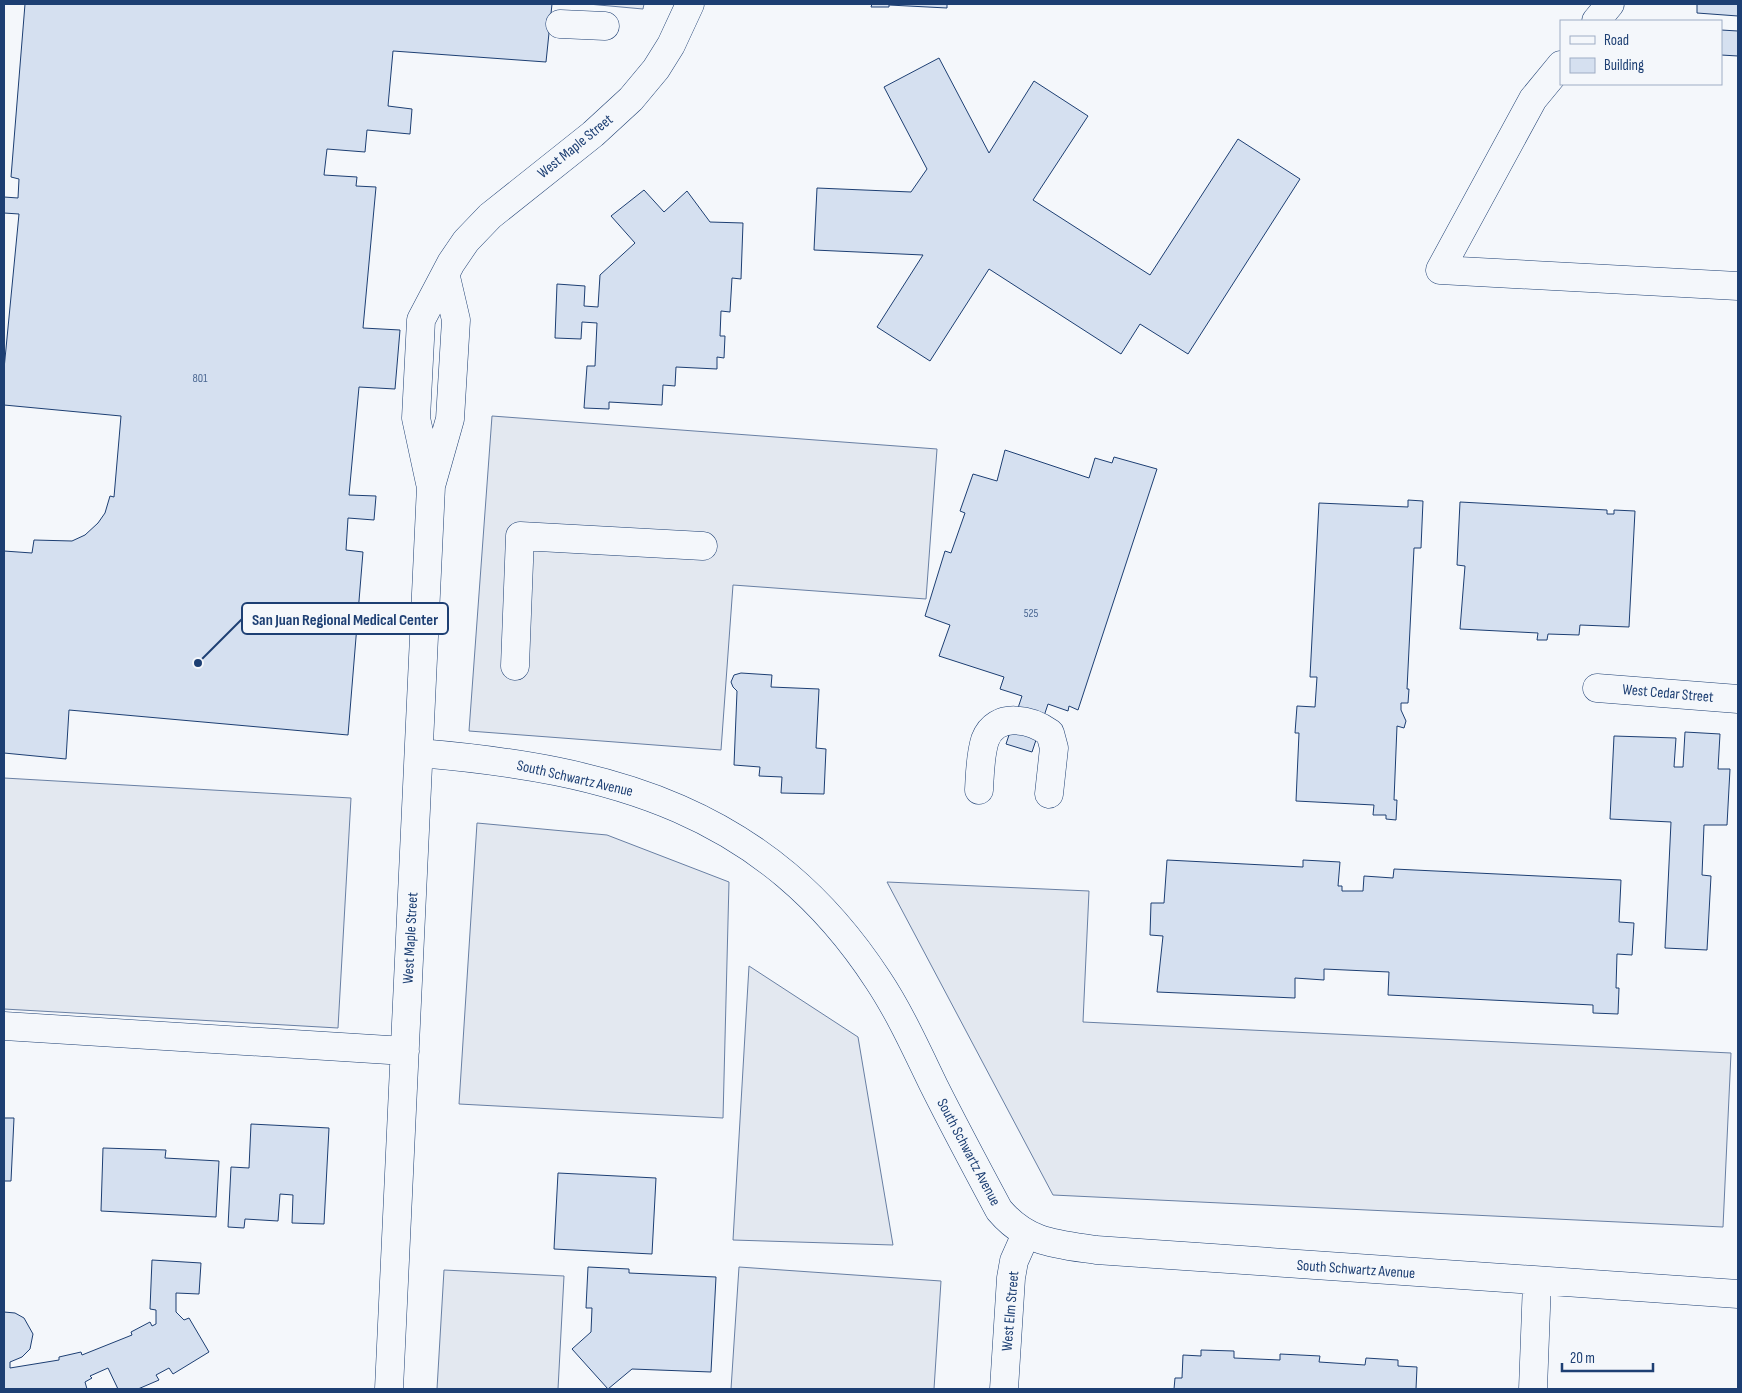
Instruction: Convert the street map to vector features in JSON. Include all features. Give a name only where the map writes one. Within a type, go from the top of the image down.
[{"type":"street","name":"West Maple Street","points":[[389,1389],[430,486],[450,419],[456,320],[446,277],[451,263],[466,241],[490,216],[593,134],[631,99],[656,69],[671,45],[690,4]]},
{"type":"street","points":[[1597,20],[1610,4]]},
{"type":"street","points":[[560,24],[605,26]]},
{"type":"street","points":[[1560,66],[1533,99],[1440,270],[1738,286]]},
{"type":"street","points":[[515,666],[520,536],[702,546]]},
{"type":"street","name":"West Cedar Street","points":[[1597,688],[1738,699]]},
{"type":"street","points":[[979,790],[981,757],[986,738],[999,723],[1014,719],[1041,726],[1050,733],[1054,748],[1049,794]]},
{"type":"street","name":"South Schwartz Avenue","points":[[419,753],[535,767],[593,779],[642,793],[709,823],[779,869],[827,914],[855,947],[880,982],[999,1210],[1011,1224],[1026,1234],[1051,1244],[1096,1250],[1537,1282],[1738,1294]]},
{"type":"street","points":[[4,1026],[405,1051]]},
{"type":"street","name":"West Elm Street","points":[[1004,1389],[1011,1278],[1014,1261],[1026,1234]]},
{"type":"street","points":[[1534,1389],[1537,1282]]},
{"type":"shaded area","points":[[588,4],[644,4],[643,9]]},
{"type":"shaded area","points":[[492,416],[937,449],[926,599],[733,585],[721,750],[469,731]]},
{"type":"shaded area","points":[[4,778],[351,798],[338,1028],[4,1009]]},
{"type":"shaded area","points":[[477,823],[607,835],[729,882],[723,1118],[459,1104]]},
{"type":"shaded area","points":[[887,882],[1089,891],[1083,1022],[1731,1053],[1723,1227],[1053,1195]]},
{"type":"shaded area","points":[[749,966],[858,1037],[893,1245],[733,1240]]},
{"type":"shaded area","points":[[739,1267],[941,1281],[934,1389],[731,1389]]},
{"type":"shaded area","points":[[444,1270],[564,1276],[558,1389],[437,1389]]},
{"type":"building","points":[[25,4],[552,4],[546,62],[393,51],[388,106],[412,109],[410,134],[367,130],[365,152],[327,149],[324,175],[357,177],[356,186],[376,187],[363,328],[400,330],[395,389],[359,387],[349,495],[376,496],[374,520],[348,518],[346,550],[363,552],[348,735],[69,710],[66,759],[4,753],[4,551],[32,553],[34,540],[72,541],[85,535],[98,523],[105,513],[110,496],[114,497],[121,416],[4,405],[4,369],[19,214],[4,213],[4,197],[18,198],[19,179],[11,177]]},
{"type":"building","points":[[872,4],[947,4],[947,8],[889,5],[889,7],[871,7]]},
{"type":"building","points":[[1697,4],[1738,4],[1738,16],[1697,13]]},
{"type":"building","points":[[1722,30],[1738,31],[1738,56],[1722,55]]},
{"type":"building","points":[[939,58],[989,153],[1034,81],[1088,116],[1033,200],[1150,275],[1238,139],[1300,179],[1188,354],[1140,324],[1121,354],[989,269],[930,361],[877,327],[923,255],[814,250],[817,188],[911,192],[927,169],[884,87]]},
{"type":"building","points":[[644,190],[664,212],[687,191],[710,222],[743,223],[741,279],[732,278],[730,312],[721,311],[720,336],[725,336],[724,358],[717,357],[717,369],[676,367],[675,386],[663,385],[662,405],[609,402],[609,409],[584,408],[587,366],[595,366],[597,323],[582,322],[581,339],[555,338],[557,284],[585,286],[584,306],[598,307],[600,275],[635,243],[611,216]]},
{"type":"building","points":[[1005,450],[1089,478],[1095,458],[1112,463],[1114,457],[1157,469],[1078,710],[1069,706],[1068,711],[1048,704],[1032,752],[1006,744],[1022,696],[1000,689],[1004,677],[939,656],[950,625],[925,616],[945,551],[951,553],[965,513],[960,511],[973,474],[997,481]]},
{"type":"building","points":[[1408,500],[1423,501],[1421,548],[1414,548],[1407,689],[1409,689],[1408,703],[1401,703],[1401,710],[1406,721],[1404,728],[1397,726],[1394,800],[1397,800],[1396,820],[1386,819],[1386,815],[1373,815],[1374,805],[1296,801],[1299,733],[1295,733],[1297,706],[1315,707],[1317,677],[1310,677],[1319,503],[1408,507]]},
{"type":"building","points":[[1460,502],[1607,510],[1607,514],[1614,514],[1614,510],[1635,511],[1629,627],[1580,625],[1579,635],[1548,634],[1547,640],[1537,640],[1538,633],[1460,629],[1465,566],[1457,565]]},
{"type":"building","points":[[741,673],[772,675],[771,687],[819,689],[816,748],[826,749],[824,794],[781,793],[782,777],[759,776],[760,767],[734,765],[737,691],[731,682],[734,675]]},
{"type":"building","points":[[1685,732],[1720,734],[1718,769],[1730,769],[1727,825],[1704,825],[1702,875],[1711,876],[1707,950],[1665,948],[1671,822],[1610,819],[1614,736],[1676,738],[1674,767],[1683,767]]},
{"type":"building","points":[[1167,860],[1303,867],[1303,860],[1340,862],[1338,886],[1342,886],[1342,891],[1363,891],[1364,876],[1393,878],[1394,869],[1621,880],[1619,922],[1634,923],[1632,955],[1617,954],[1616,988],[1619,988],[1618,1014],[1593,1013],[1593,1005],[1388,995],[1389,972],[1324,969],[1324,980],[1295,978],[1295,998],[1157,992],[1163,936],[1150,935],[1151,903],[1164,903]]},
{"type":"building","points":[[4,1118],[14,1118],[11,1181],[4,1181]]},
{"type":"building","points":[[251,1124],[329,1128],[324,1224],[292,1223],[293,1195],[280,1194],[278,1221],[245,1219],[244,1228],[228,1227],[231,1167],[249,1168]]},
{"type":"building","points":[[103,1148],[166,1150],[165,1158],[219,1161],[216,1217],[101,1211]]},
{"type":"building","points":[[558,1173],[656,1178],[652,1254],[554,1249]]},
{"type":"building","points":[[152,1260],[201,1263],[199,1294],[176,1293],[176,1312],[184,1320],[189,1318],[209,1352],[173,1374],[169,1368],[156,1375],[159,1380],[138,1389],[118,1389],[108,1368],[90,1376],[92,1378],[85,1382],[87,1389],[4,1389],[4,1312],[15,1313],[24,1318],[33,1334],[30,1349],[22,1357],[10,1362],[10,1368],[59,1360],[59,1357],[81,1352],[82,1355],[132,1335],[131,1332],[150,1322],[152,1326],[156,1324],[156,1310],[150,1309]]},
{"type":"building","points":[[588,1267],[629,1269],[629,1273],[716,1277],[711,1372],[632,1369],[608,1389],[572,1349],[591,1332],[592,1308],[586,1308]]},
{"type":"building","points":[[1201,1350],[1234,1351],[1234,1358],[1280,1360],[1280,1354],[1320,1356],[1319,1362],[1365,1365],[1366,1358],[1398,1360],[1398,1366],[1417,1367],[1416,1389],[1174,1389],[1175,1378],[1182,1378],[1183,1355],[1201,1356]]},
{"type":"place","name":"San Juan Regional Medical Center","points":[[198,663]]}]
